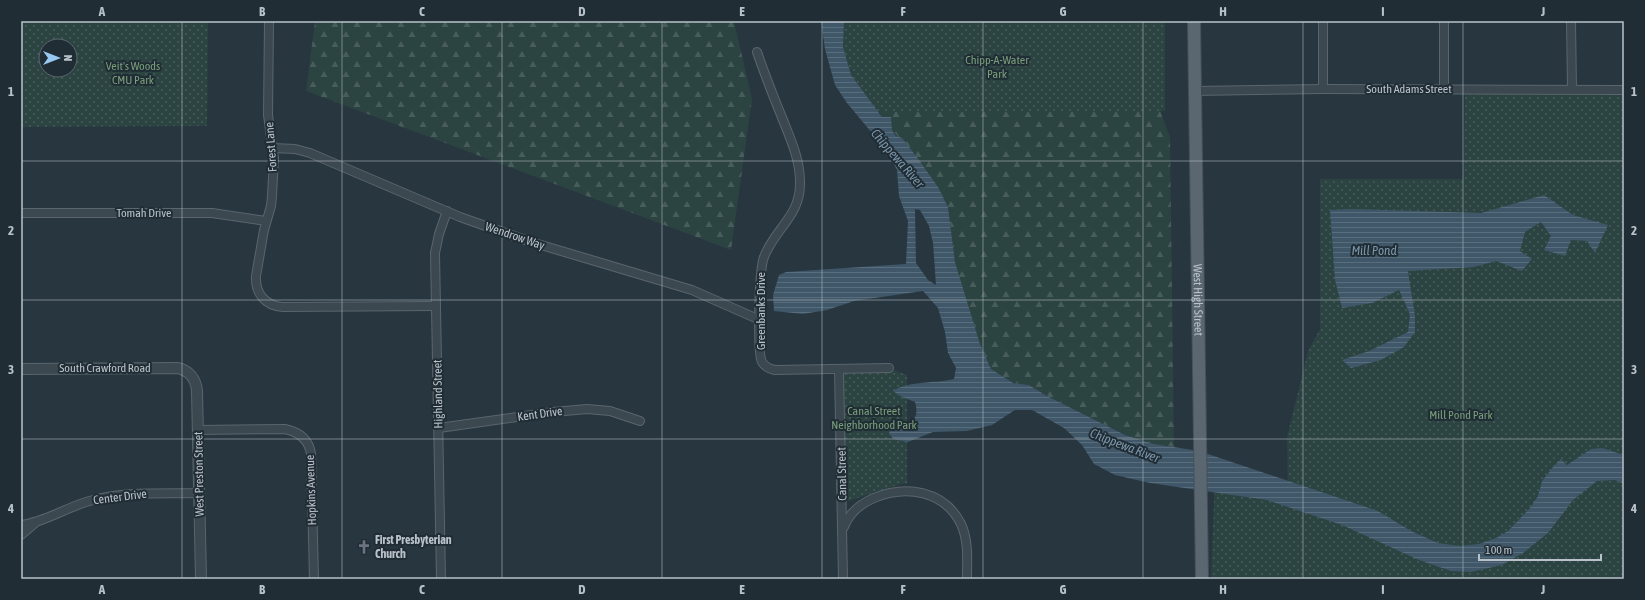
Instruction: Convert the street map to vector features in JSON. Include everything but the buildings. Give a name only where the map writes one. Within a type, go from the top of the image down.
[{"type":"main road","name":"West High Street","points":[[1194,21],[1202,579]]},
{"type":"street","name":"Forest Lane","points":[[269,21],[268,115],[269,131],[273,148],[272,196],[256,279],[260,295],[268,304],[282,307],[436,306]]},
{"type":"street","points":[[1323,21],[1323,89]]},
{"type":"street","points":[[1444,21],[1444,89]]},
{"type":"street","points":[[1571,21],[1572,89]]},
{"type":"street","name":"Greenbanks Drive","points":[[757,52],[793,145],[798,163],[800,181],[799,193],[795,208],[788,221],[770,243],[762,261],[760,281],[760,320],[761,357],[763,364],[768,368],[780,371],[889,368]]},
{"type":"street","name":"South Adams Street","points":[[1194,91],[1323,89],[1624,90]]},
{"type":"street","name":"Wendrow Way","points":[[273,148],[295,149],[310,153],[446,211],[531,242],[692,290],[760,320]]},
{"type":"street","name":"Highland Street","points":[[441,579],[436,247],[438,234],[446,211]]},
{"type":"street","name":"Tomah Drive","points":[[21,213],[212,213],[266,221]]},
{"type":"street","name":"South Crawford Road","points":[[21,369],[173,368],[188,372]]},
{"type":"street","name":"Canal Street","points":[[839,370],[842,579]]},
{"type":"street","name":"West Preston Street","points":[[188,372],[194,378],[197,386],[201,579]]},
{"type":"street","name":"Kent Drive","points":[[439,428],[582,409],[610,411],[640,421]]},
{"type":"street","name":"Hopkins Avenue","points":[[199,430],[285,429],[298,434],[306,440],[311,454],[314,579]]},
{"type":"street","points":[[842,534],[851,514],[858,506],[868,500],[887,493],[898,491],[914,491],[926,494],[949,508],[961,524],[967,544],[967,579]]},
{"type":"street","name":"Center Drive","points":[[21,526],[37,522],[78,504],[106,497],[140,494],[200,493]]},
{"type":"street","points":[[21,535],[37,522]]},
{"type":"green space","name":"Veit's Woods CMU Park","points":[[21,21],[208,21],[207,126],[21,127]]},
{"type":"green space","points":[[315,21],[734,21],[752,99],[731,250],[306,91]]},
{"type":"green space","name":"Chipp-A-Water Park","points":[[830,21],[1165,21],[1165,111],[858,112]]},
{"type":"green space","points":[[1102,21],[1139,56],[1170,137],[1174,447],[1154,444],[1125,435],[1049,397],[1029,385],[1013,383],[991,369],[980,344],[955,262],[948,207],[938,187],[919,160],[892,130],[890,122],[882,117],[877,108]]},
{"type":"green space","name":"Mill Pond Park","points":[[1465,89],[1624,90],[1624,579],[1211,579],[1215,476],[1288,500],[1287,437],[1308,351],[1320,329],[1320,179],[1463,179]]},
{"type":"green space","name":"Canal Street Neighborhood Park","points":[[889,368],[907,375],[907,484],[901,484],[842,503],[839,370]]},
{"type":"water","name":"Chippewa River","points":[[821,21],[844,21],[843,47],[851,75],[882,117],[891,117],[892,130],[896,136],[902,138],[938,187],[948,207],[955,262],[980,344],[991,369],[1013,383],[1029,385],[1047,396],[1125,435],[1154,444],[1199,451],[1378,511],[1411,531],[1438,543],[1459,546],[1479,544],[1496,538],[1508,531],[1530,508],[1538,496],[1542,481],[1561,459],[1567,465],[1591,449],[1602,448],[1624,455],[1624,484],[1615,480],[1597,481],[1573,500],[1548,533],[1523,553],[1502,565],[1471,572],[1451,571],[1419,560],[1342,525],[1267,500],[1150,483],[1115,475],[1094,464],[1082,445],[1064,428],[1032,410],[1015,410],[992,425],[967,431],[933,432],[908,442],[893,439],[889,432],[913,420],[916,416],[916,410],[915,402],[902,397],[893,391],[907,385],[954,379],[956,368],[948,353],[945,332],[938,308],[923,291],[854,301],[827,310],[803,314],[774,311],[773,295],[779,275],[786,272],[906,264],[908,221],[899,196],[897,170],[887,151],[847,103],[835,85],[825,49]],"holes":[[[915,209],[920,210],[929,226],[933,243],[936,285],[928,280],[916,263]]]},
{"type":"water","name":"Mill Pond","points":[[1544,195],[1573,215],[1608,225],[1595,253],[1587,241],[1571,240],[1565,256],[1544,250],[1551,236],[1541,222],[1525,232],[1520,251],[1532,259],[1522,271],[1496,261],[1474,267],[1408,271],[1415,316],[1415,332],[1404,347],[1381,360],[1351,368],[1342,360],[1369,351],[1408,332],[1410,314],[1399,290],[1372,303],[1342,308],[1335,280],[1330,210],[1353,209],[1481,213]]},
{"type":"place","name":"First Presbyterian Church","points":[[364,547]]}]
